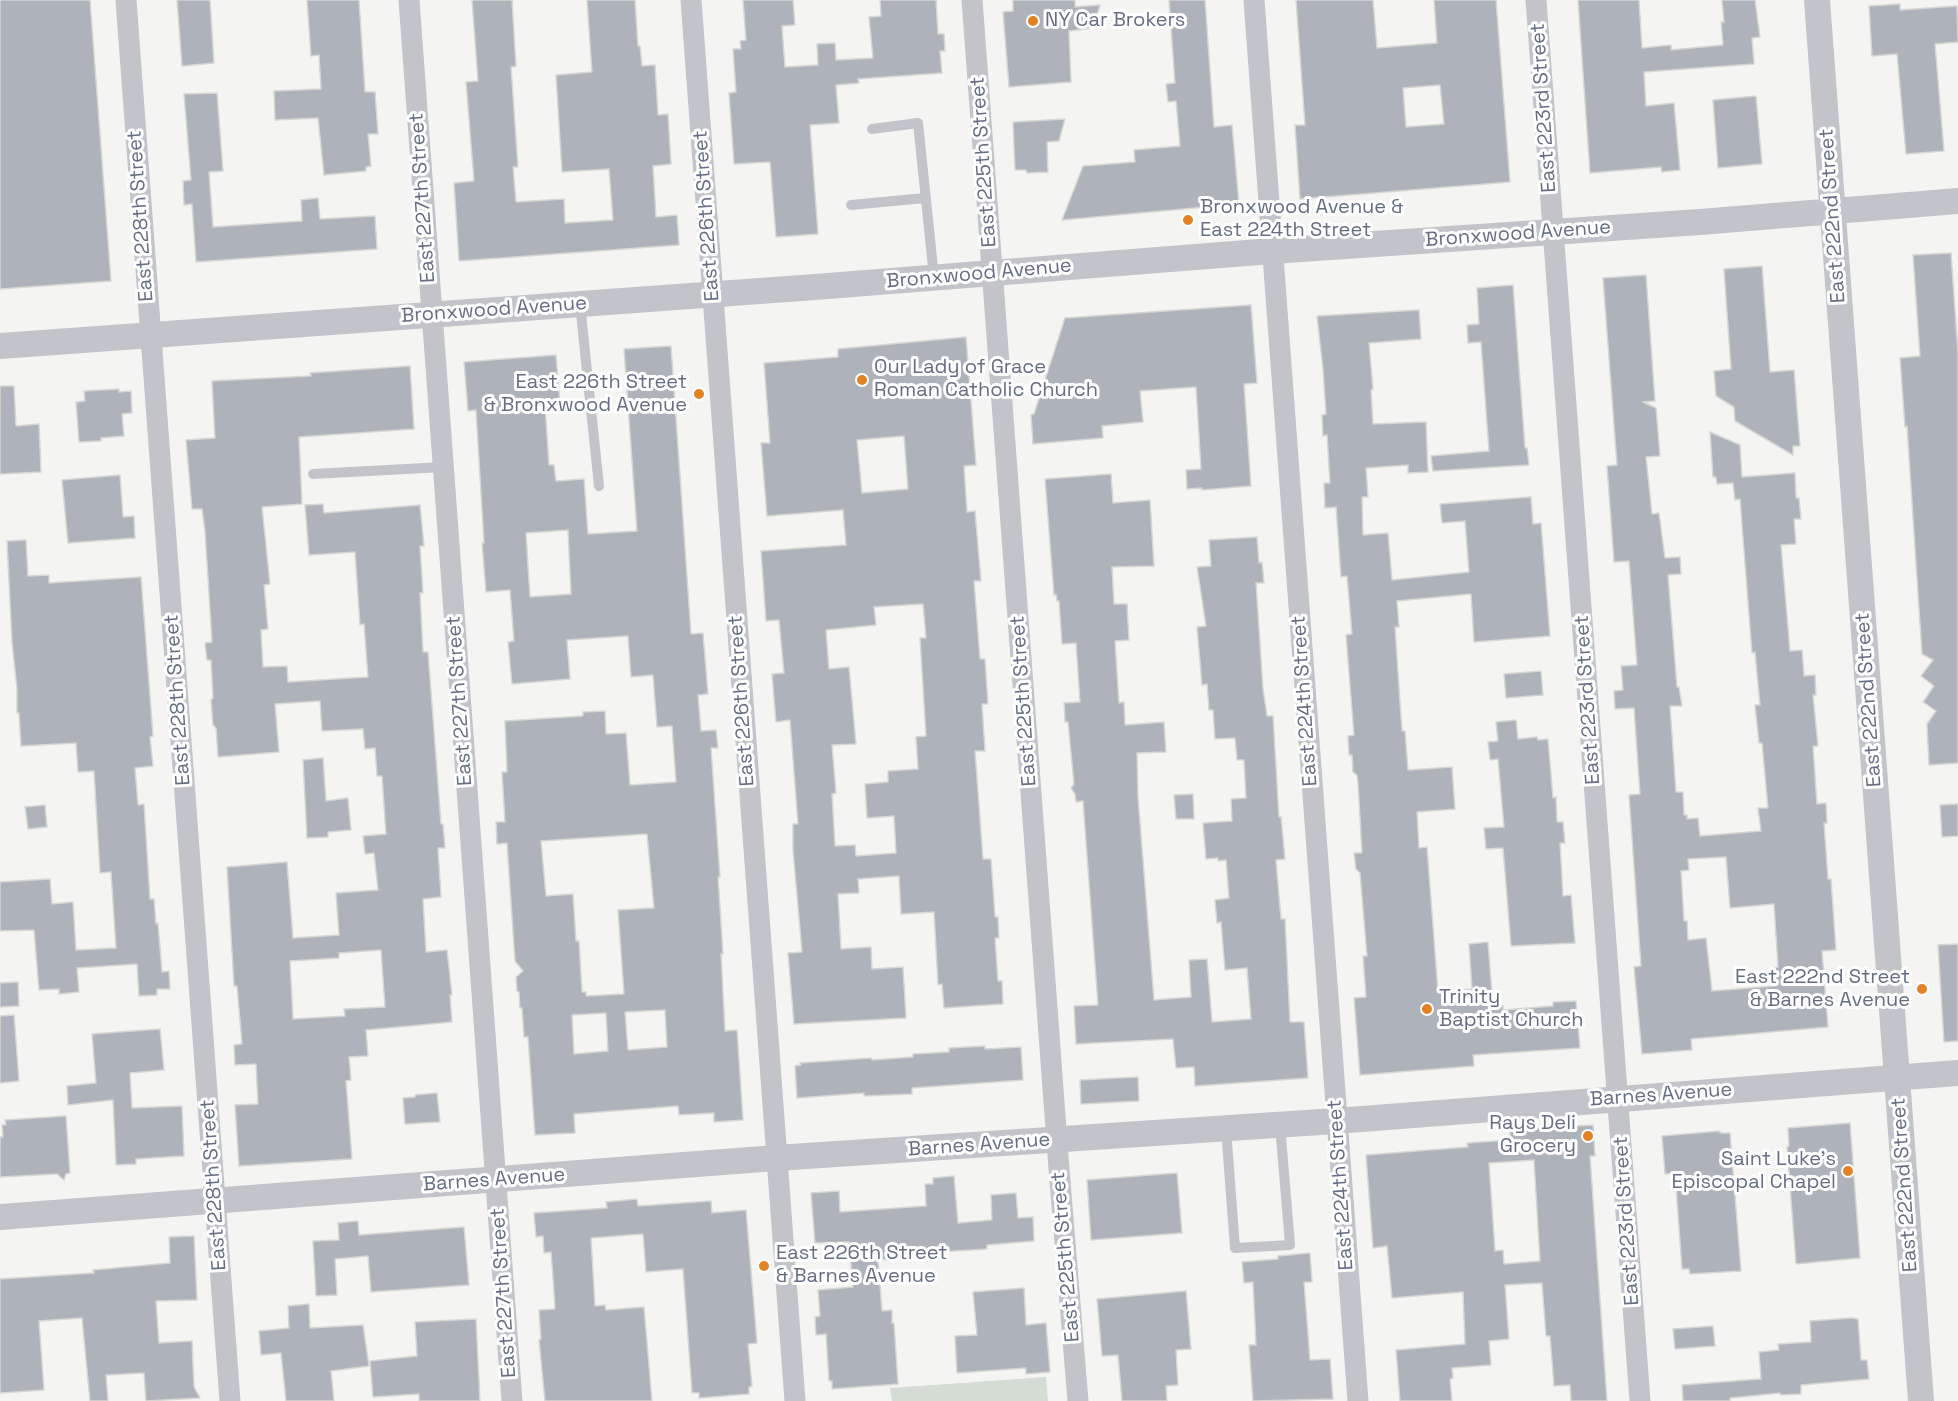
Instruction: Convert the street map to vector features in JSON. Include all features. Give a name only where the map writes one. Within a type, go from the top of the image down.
[{"type":"street","name":"East 228th Street","points":[[126,0],[230,1401]]},
{"type":"street","name":"East 227th Street","points":[[409,0],[512,1401]]},
{"type":"street","name":"East 226th Street","points":[[691,0],[795,1401]]},
{"type":"street","name":"East 225th Street","points":[[972,0],[1078,1401]]},
{"type":"street","name":"East 224th Street","points":[[1254,0],[1358,1401]]},
{"type":"street","name":"East 223rd Street","points":[[1536,0],[1640,1401]]},
{"type":"street","name":"East 222nd Street","points":[[1817,0],[1921,1401]]},
{"type":"street","name":"Bronxwood Avenue","points":[[0,346],[815,287],[1272,251],[1700,222],[1958,201]]},
{"type":"street","name":"Barnes Avenue","points":[[0,1217],[776,1158],[1336,1121],[1958,1073]]},
{"type":"lane","points":[[872,129],[918,123],[934,277]]},
{"type":"lane","points":[[851,205],[926,198]]},
{"type":"lane","points":[[580,303],[599,486]]},
{"type":"lane","points":[[313,474],[443,467]]},
{"type":"lane","points":[[1226,1129],[1235,1248],[1290,1245],[1280,1125]]},
{"type":"shaded area","points":[[1046,1377],[1048,1401],[892,1401],[890,1388]]},
{"type":"building","points":[[0,0],[90,0],[111,281],[0,289]]},
{"type":"building","points":[[177,0],[210,0],[214,63],[182,66]]},
{"type":"building","points":[[307,0],[359,0],[365,92],[375,92],[378,134],[368,134],[371,166],[366,167],[366,171],[324,175],[318,118],[275,120],[274,91],[321,89],[319,55],[311,56]]},
{"type":"building","points":[[472,0],[512,0],[516,66],[511,67],[518,167],[513,167],[516,202],[564,199],[565,223],[613,220],[609,169],[562,172],[556,75],[592,72],[587,0],[635,0],[638,46],[640,46],[642,66],[655,65],[658,115],[668,114],[671,164],[653,166],[656,217],[677,215],[679,245],[459,261],[454,183],[474,181],[466,82],[478,81]]},
{"type":"building","points":[[743,0],[793,0],[795,25],[782,26],[785,67],[818,65],[817,44],[835,43],[836,60],[873,58],[869,17],[881,16],[880,0],[936,0],[938,34],[944,34],[945,51],[940,51],[942,73],[858,79],[859,83],[836,85],[839,123],[810,125],[818,234],[776,237],[770,162],[734,164],[729,93],[736,92],[733,49],[741,49],[740,41],[746,40]]},
{"type":"building","points":[[1013,0],[1075,0],[1075,7],[1100,5],[1093,28],[1069,31],[1071,82],[1009,87],[1003,12],[1013,11]]},
{"type":"building","points":[[1169,0],[1205,0],[1214,127],[1232,125],[1239,204],[1062,220],[1083,166],[1135,162],[1134,150],[1180,146],[1176,101],[1168,102],[1166,84],[1175,83]]},
{"type":"building","points":[[1296,0],[1373,0],[1377,48],[1437,43],[1434,0],[1496,0],[1510,182],[1300,199],[1295,125],[1305,125]],"holes":[[[1440,85],[1444,124],[1406,127],[1403,88]]]},
{"type":"building","points":[[1578,0],[1639,0],[1642,48],[1671,45],[1671,50],[1723,45],[1722,0],[1755,0],[1760,37],[1752,38],[1754,64],[1644,72],[1646,106],[1674,103],[1680,170],[1662,172],[1661,167],[1590,173]]},
{"type":"building","points":[[1900,4],[1900,10],[1957,6],[1958,42],[1935,44],[1944,151],[1906,154],[1897,54],[1872,56],[1869,6]]},
{"type":"building","points":[[217,93],[223,171],[209,172],[213,227],[302,221],[301,200],[318,198],[320,219],[375,216],[377,249],[196,262],[192,204],[184,205],[183,181],[191,180],[184,94]]},
{"type":"building","points":[[1756,96],[1762,164],[1718,168],[1713,100]]},
{"type":"building","points":[[1065,119],[1059,141],[1047,142],[1048,172],[1027,173],[1026,170],[1015,170],[1013,122]]},
{"type":"building","points":[[1951,253],[1958,353],[1958,763],[1929,765],[1927,724],[1936,711],[1923,702],[1934,686],[1921,676],[1933,660],[1922,654],[1907,426],[1905,427],[1900,358],[1920,356],[1913,255]]},
{"type":"building","points":[[1762,266],[1770,372],[1794,370],[1800,446],[1793,446],[1793,455],[1735,421],[1734,407],[1716,396],[1714,371],[1731,369],[1724,269]]},
{"type":"building","points":[[1646,275],[1655,401],[1643,402],[1656,408],[1660,456],[1646,457],[1652,514],[1659,513],[1665,558],[1680,557],[1681,574],[1668,575],[1677,687],[1679,687],[1682,706],[1670,706],[1676,792],[1683,792],[1684,815],[1687,815],[1687,819],[1698,818],[1700,836],[1761,831],[1758,808],[1768,808],[1762,743],[1759,743],[1755,705],[1760,705],[1755,652],[1752,653],[1740,499],[1735,500],[1733,483],[1717,484],[1716,477],[1713,477],[1710,432],[1740,445],[1742,477],[1795,473],[1796,498],[1799,498],[1801,519],[1794,519],[1796,544],[1781,545],[1790,651],[1802,650],[1804,676],[1815,675],[1816,695],[1813,695],[1818,746],[1813,746],[1817,804],[1826,803],[1827,823],[1824,823],[1836,950],[1822,951],[1828,1027],[1691,1039],[1692,1050],[1642,1054],[1634,967],[1641,966],[1629,795],[1640,794],[1634,708],[1615,709],[1614,691],[1623,690],[1621,666],[1637,665],[1629,561],[1614,562],[1607,466],[1617,465],[1603,278]],"holes":[[[1726,857],[1730,908],[1774,904],[1778,967],[1773,968],[1775,986],[1712,991],[1706,938],[1688,940],[1687,921],[1684,921],[1681,871],[1689,870],[1688,859]]]},
{"type":"building","points":[[1513,285],[1525,448],[1527,448],[1529,465],[1433,471],[1431,456],[1489,451],[1481,342],[1468,343],[1467,325],[1479,324],[1477,288]]},
{"type":"building","points":[[1251,305],[1257,383],[1244,384],[1251,486],[1187,489],[1186,470],[1201,469],[1196,387],[1140,391],[1143,422],[1102,426],[1103,438],[1033,444],[1031,415],[1034,414],[1065,318]]},
{"type":"building","points":[[1419,310],[1421,339],[1369,343],[1373,389],[1371,390],[1373,424],[1426,422],[1428,472],[1408,473],[1408,465],[1366,468],[1368,497],[1362,497],[1363,535],[1388,533],[1392,580],[1469,572],[1465,521],[1442,523],[1440,504],[1531,497],[1533,524],[1541,523],[1550,636],[1474,642],[1471,594],[1397,601],[1399,627],[1395,627],[1402,731],[1405,731],[1408,770],[1452,767],[1455,809],[1417,812],[1419,848],[1427,847],[1438,992],[1472,989],[1469,944],[1488,942],[1493,1007],[1503,1006],[1503,1010],[1553,1006],[1553,1002],[1576,1001],[1580,1048],[1473,1055],[1474,1066],[1360,1075],[1354,998],[1366,997],[1363,956],[1367,956],[1360,873],[1356,869],[1354,853],[1362,853],[1358,783],[1357,775],[1353,772],[1352,755],[1349,755],[1348,736],[1354,735],[1346,635],[1352,634],[1347,576],[1341,577],[1336,507],[1325,508],[1324,483],[1330,483],[1327,435],[1323,436],[1322,415],[1326,414],[1317,316]]},
{"type":"building","points":[[966,337],[976,465],[964,466],[967,512],[975,511],[981,581],[974,581],[980,659],[985,659],[988,704],[982,704],[985,751],[975,751],[983,859],[991,859],[995,917],[998,917],[999,938],[995,938],[998,981],[1002,981],[1003,1004],[944,1008],[942,984],[938,985],[934,912],[901,914],[899,876],[858,879],[859,893],[838,894],[841,949],[871,947],[872,969],[903,967],[906,1018],[794,1024],[788,953],[802,952],[793,850],[793,824],[798,824],[790,720],[776,722],[772,674],[784,673],[779,620],[766,621],[761,551],[846,545],[843,510],[767,516],[761,443],[770,443],[764,363],[838,357],[838,349]],"holes":[[[904,436],[908,489],[862,493],[857,440]],[[923,604],[926,638],[920,638],[926,736],[916,737],[918,769],[888,771],[888,782],[865,784],[867,818],[894,816],[896,853],[856,856],[855,845],[835,846],[832,794],[836,793],[832,745],[856,744],[849,667],[829,669],[826,630],[876,625],[874,607]]]},
{"type":"building","points":[[671,346],[691,634],[703,633],[708,694],[698,695],[701,731],[716,730],[718,748],[711,748],[720,877],[718,877],[725,1031],[737,1030],[743,1120],[714,1122],[714,1113],[679,1115],[678,1106],[574,1114],[575,1133],[535,1135],[528,1037],[524,1037],[522,1008],[520,1008],[517,991],[516,977],[523,971],[515,961],[507,843],[497,844],[496,822],[505,822],[502,772],[507,772],[505,721],[583,716],[583,712],[605,711],[606,734],[626,733],[630,785],[676,782],[672,726],[657,727],[653,675],[631,677],[628,636],[567,640],[570,679],[512,684],[508,642],[514,641],[510,590],[486,592],[476,410],[468,411],[464,362],[556,355],[560,404],[545,405],[549,465],[554,465],[556,481],[584,479],[588,534],[637,531],[624,349]],"holes":[[[568,530],[571,594],[530,597],[526,533]],[[647,834],[654,908],[618,910],[624,994],[586,996],[586,992],[582,992],[573,894],[546,896],[541,841]],[[665,1010],[667,1047],[628,1050],[625,1012]],[[606,1013],[608,1051],[574,1054],[572,1015]]]},
{"type":"building","points":[[410,366],[414,429],[299,437],[302,504],[262,507],[270,584],[264,585],[268,629],[261,630],[263,667],[287,666],[288,682],[368,677],[364,624],[360,625],[355,552],[309,555],[305,505],[323,504],[324,513],[420,505],[424,546],[420,546],[423,652],[428,652],[441,824],[443,824],[445,848],[438,848],[441,897],[423,899],[426,952],[447,950],[452,995],[450,995],[452,1022],[366,1030],[368,1056],[349,1057],[351,1080],[346,1081],[352,1159],[239,1166],[235,1105],[258,1104],[256,1064],[235,1065],[234,1045],[242,1044],[237,986],[234,986],[227,867],[287,862],[293,938],[339,935],[336,893],[378,890],[374,853],[365,854],[363,836],[386,834],[382,776],[377,776],[375,748],[365,749],[363,729],[322,731],[320,701],[275,704],[279,752],[218,757],[211,700],[213,698],[211,660],[207,660],[205,643],[212,642],[205,531],[202,509],[192,509],[186,440],[215,438],[212,381],[311,376],[310,373]],"holes":[[[381,950],[385,1007],[344,1009],[345,1016],[293,1019],[290,961],[339,958],[339,953]]]},
{"type":"building","points":[[0,386],[14,386],[16,426],[39,424],[41,472],[0,474]]},
{"type":"building","points":[[119,389],[119,392],[131,391],[132,413],[122,414],[124,436],[101,438],[101,441],[79,442],[76,402],[85,401],[84,391]]},
{"type":"building","points":[[1111,474],[1113,503],[1150,500],[1154,566],[1112,567],[1114,604],[1127,604],[1129,640],[1115,641],[1119,703],[1124,702],[1125,725],[1164,722],[1166,752],[1137,753],[1138,797],[1154,1000],[1191,997],[1189,960],[1207,959],[1212,1022],[1251,1019],[1247,968],[1225,970],[1221,922],[1217,923],[1215,900],[1229,898],[1226,860],[1206,859],[1203,823],[1232,821],[1231,799],[1246,798],[1244,760],[1237,760],[1235,738],[1215,739],[1213,710],[1209,710],[1207,684],[1202,685],[1197,627],[1206,626],[1197,567],[1211,566],[1209,540],[1257,537],[1259,563],[1262,562],[1264,583],[1256,583],[1263,689],[1267,716],[1273,716],[1279,817],[1281,817],[1285,859],[1276,860],[1281,919],[1285,919],[1290,1022],[1304,1022],[1308,1078],[1195,1086],[1194,1067],[1176,1068],[1173,1039],[1076,1044],[1074,1006],[1098,1005],[1083,801],[1076,802],[1071,788],[1074,784],[1068,722],[1065,722],[1064,703],[1080,702],[1076,643],[1062,644],[1059,601],[1057,601],[1056,594],[1054,595],[1045,479]]},
{"type":"building","points":[[120,475],[123,517],[134,516],[135,538],[68,543],[62,480]]},
{"type":"building","points":[[26,540],[28,576],[49,575],[49,583],[141,577],[153,736],[150,737],[153,766],[135,768],[138,805],[144,804],[150,899],[154,899],[156,924],[158,923],[162,972],[169,971],[170,989],[157,989],[157,995],[139,996],[137,964],[77,968],[79,992],[59,994],[59,989],[39,990],[34,930],[0,931],[0,882],[50,879],[52,904],[73,902],[76,950],[116,948],[111,872],[100,873],[94,771],[78,772],[76,743],[21,746],[12,642],[7,541]]},
{"type":"building","points":[[1541,671],[1543,695],[1506,698],[1504,674]]},
{"type":"building","points":[[1516,720],[1518,739],[1537,737],[1538,740],[1548,739],[1557,822],[1563,822],[1565,843],[1560,843],[1563,896],[1571,895],[1575,943],[1511,946],[1503,848],[1486,849],[1484,828],[1504,827],[1498,759],[1490,760],[1488,742],[1498,741],[1496,722]]},
{"type":"building","points":[[323,758],[326,801],[348,798],[351,830],[328,832],[328,837],[307,838],[303,760]]},
{"type":"building","points":[[1193,794],[1194,819],[1176,819],[1174,795]]},
{"type":"building","points":[[1958,804],[1958,836],[1942,837],[1940,805]]},
{"type":"building","points":[[45,805],[47,827],[28,829],[25,807]]},
{"type":"building","points":[[1958,944],[1958,1041],[1944,1042],[1938,945]]},
{"type":"building","points":[[18,982],[19,1006],[0,1007],[0,983]]},
{"type":"building","points":[[14,1015],[19,1081],[0,1083],[0,1016]]},
{"type":"building","points":[[160,1029],[164,1070],[130,1073],[132,1108],[182,1106],[184,1156],[136,1159],[136,1164],[116,1165],[113,1100],[68,1105],[67,1086],[96,1083],[92,1034]]},
{"type":"building","points":[[985,1046],[985,1049],[1021,1047],[1023,1080],[912,1088],[912,1094],[864,1096],[864,1093],[797,1098],[795,1066],[801,1065],[800,1063],[913,1057],[913,1054],[949,1052],[949,1048]]},
{"type":"building","points":[[1138,1077],[1139,1101],[1081,1104],[1080,1080]]},
{"type":"building","points":[[437,1093],[440,1122],[405,1124],[403,1098]]},
{"type":"building","points":[[66,1116],[70,1173],[66,1174],[64,1180],[57,1174],[0,1177],[0,1137],[3,1137],[2,1125],[6,1125],[5,1120]]},
{"type":"building","points":[[1850,1123],[1860,1258],[1796,1264],[1787,1147],[1789,1146],[1788,1128]]},
{"type":"building","points":[[1593,1125],[1595,1156],[1590,1156],[1607,1401],[1571,1401],[1570,1385],[1554,1386],[1550,1336],[1546,1336],[1542,1283],[1505,1285],[1509,1339],[1489,1341],[1491,1365],[1452,1368],[1453,1378],[1450,1379],[1452,1401],[1400,1401],[1396,1350],[1465,1344],[1463,1292],[1392,1298],[1387,1246],[1373,1248],[1366,1155],[1468,1147],[1467,1143],[1510,1140],[1510,1130]],"holes":[[[1534,1160],[1540,1261],[1504,1264],[1503,1250],[1495,1251],[1489,1163]]]},
{"type":"building","points":[[1720,1131],[1720,1133],[1730,1133],[1741,1271],[1690,1274],[1689,1269],[1682,1269],[1675,1173],[1665,1174],[1662,1136]]},
{"type":"building","points":[[1177,1173],[1182,1233],[1091,1240],[1087,1180]]},
{"type":"building","points":[[954,1176],[958,1223],[992,1220],[991,1195],[1016,1193],[1018,1218],[1033,1217],[1034,1241],[987,1245],[987,1249],[923,1253],[923,1257],[878,1260],[882,1311],[892,1310],[898,1384],[832,1389],[832,1381],[829,1381],[826,1334],[816,1335],[815,1317],[820,1316],[818,1290],[853,1287],[849,1242],[815,1243],[811,1193],[839,1191],[840,1212],[926,1206],[925,1184],[933,1184],[933,1178]]},
{"type":"building","points":[[637,1199],[638,1206],[711,1201],[712,1213],[746,1210],[757,1343],[748,1344],[752,1386],[749,1387],[749,1394],[699,1398],[699,1393],[692,1393],[683,1269],[646,1272],[643,1234],[591,1238],[595,1306],[605,1305],[606,1310],[644,1307],[652,1401],[545,1401],[539,1340],[541,1339],[539,1310],[555,1309],[554,1291],[551,1252],[544,1253],[543,1236],[536,1237],[534,1213],[607,1208],[606,1202]]},
{"type":"building","points":[[358,1221],[359,1235],[464,1227],[469,1285],[371,1292],[368,1256],[335,1259],[337,1295],[316,1296],[313,1241],[339,1240],[338,1223]]},
{"type":"building","points":[[194,1236],[197,1300],[156,1301],[159,1343],[192,1341],[194,1387],[200,1398],[146,1401],[144,1373],[106,1375],[108,1401],[90,1401],[82,1318],[39,1321],[44,1390],[0,1393],[0,1279],[94,1273],[93,1270],[170,1263],[169,1237]]},
{"type":"building","points":[[1310,1253],[1312,1282],[1304,1282],[1310,1360],[1330,1359],[1333,1399],[1253,1401],[1249,1345],[1256,1345],[1253,1282],[1244,1283],[1242,1262]]},
{"type":"building","points":[[1024,1288],[1026,1325],[1046,1323],[1050,1372],[1026,1374],[1026,1368],[957,1373],[955,1336],[977,1335],[973,1292]]},
{"type":"building","points":[[1186,1291],[1191,1349],[1176,1350],[1178,1385],[1166,1386],[1167,1401],[1122,1401],[1118,1355],[1102,1356],[1097,1299]]},
{"type":"building","points":[[309,1304],[310,1328],[363,1325],[369,1366],[331,1371],[334,1401],[286,1401],[281,1353],[261,1355],[259,1331],[289,1328],[288,1306]]},
{"type":"building","points":[[476,1319],[480,1401],[419,1401],[419,1394],[373,1397],[370,1361],[417,1356],[415,1322]]},
{"type":"building","points":[[1858,1319],[1861,1360],[1867,1360],[1869,1379],[1801,1385],[1801,1394],[1781,1395],[1780,1393],[1730,1398],[1730,1401],[1683,1401],[1682,1385],[1761,1379],[1759,1352],[1779,1350],[1778,1344],[1811,1342],[1810,1321]]},
{"type":"building","points":[[1713,1326],[1715,1346],[1675,1349],[1673,1329]]},
{"type":"place","name":"NY Car Brokers","points":[[1033,21]]},
{"type":"place","name":"Bronxwood Avenue & East 224th Street","points":[[1188,220]]},
{"type":"place","name":"Our Lady of Grace Roman Catholic Church","points":[[862,380]]},
{"type":"place","name":"East 226th Street & Bronxwood Avenue","points":[[699,394]]},
{"type":"place","name":"East 222nd Street & Barnes Avenue","points":[[1922,989]]},
{"type":"place","name":"Trinity Baptist Church","points":[[1427,1009]]},
{"type":"place","name":"Rays Deli Grocery","points":[[1588,1136]]},
{"type":"place","name":"Saint Luke's Episcopal Chapel","points":[[1848,1171]]},
{"type":"place","name":"East 226th Street & Barnes Avenue","points":[[764,1266]]}]
